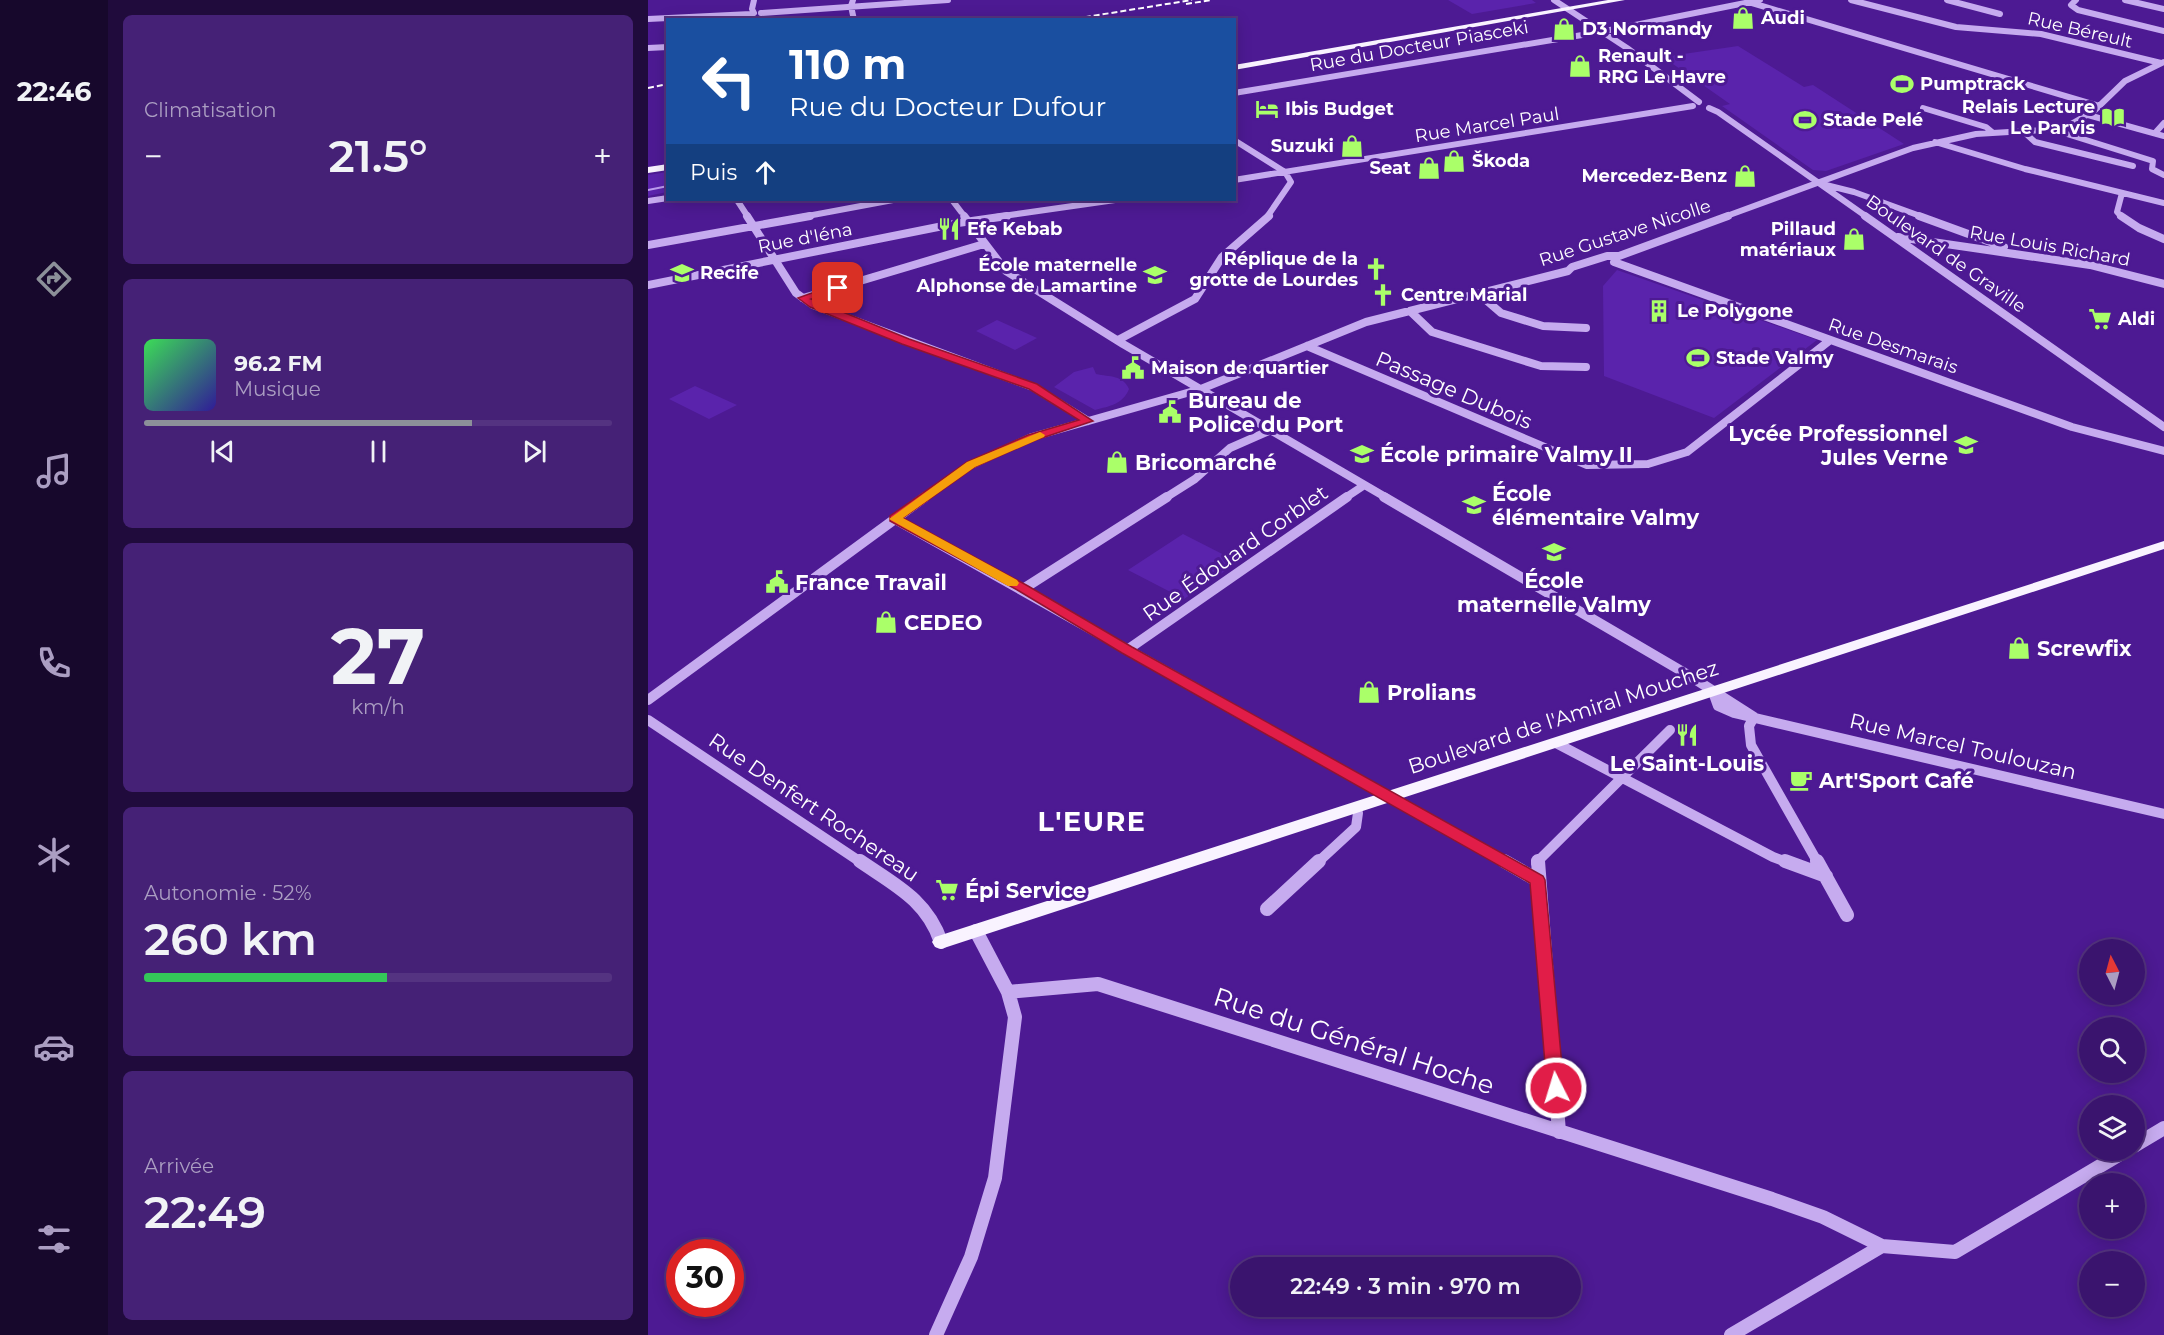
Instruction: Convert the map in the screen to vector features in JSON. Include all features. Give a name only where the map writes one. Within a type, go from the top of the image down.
[{"type":"main road","points":[[1236,68],[1593,0]]},
{"type":"main road","points":[[1236,63],[1567,5],[1621,0]]},
{"type":"main road","points":[[648,165],[666,162]]},
{"type":"main road","points":[[648,170],[666,167]]},
{"type":"main road","name":"Boulevard de l'Amiral Mouchez","points":[[941,942],[1356,808],[1383,793],[1556,743],[2164,545]]},
{"type":"street","points":[[754,0],[752,9],[755,15]]},
{"type":"street","points":[[689,18],[755,15],[852,3],[948,0]]},
{"type":"street","points":[[1554,0],[1567,5],[1600,32],[1627,48]]},
{"type":"street","name":"Rue du Docteur Piasceki","points":[[1236,93],[1600,32],[1760,0]]},
{"type":"street","name":"Rue Béreult","points":[[1851,0],[1956,27],[2041,34],[2163,63]]},
{"type":"street","points":[[1947,0],[2000,14]]},
{"type":"street","points":[[2076,0],[2071,5],[2078,10],[2164,31]]},
{"type":"street","points":[[2125,0],[2164,9]]},
{"type":"street","points":[[1748,2],[2099,106]]},
{"type":"street","points":[[852,3],[854,18]]},
{"type":"street","points":[[1582,17],[1610,30],[1627,48],[1696,104]]},
{"type":"street","points":[[648,19],[666,19]]},
{"type":"street","points":[[648,48],[666,47]]},
{"type":"street","points":[[2051,129],[2072,124],[2088,115],[2125,81],[2163,63]]},
{"type":"street","name":"Boulevard de Graville","points":[[1696,104],[1709,108],[1819,183],[2164,427]]},
{"type":"street","name":"Rue Marcel Paul","points":[[1236,180],[1696,104]]},
{"type":"street","points":[[1923,108],[1986,127],[1992,132]]},
{"type":"street","points":[[2088,115],[2164,136]]},
{"type":"street","points":[[2155,133],[2164,123]]},
{"type":"street","points":[[2051,129],[2153,161],[2152,169],[2164,175]]},
{"type":"street","name":"Rue Gustave Nicolle","points":[[648,700],[971,465],[1032,437],[1201,389],[1366,322],[1568,271],[1572,267],[1607,256],[1619,257],[1888,156],[1934,142],[1992,132],[2051,129]]},
{"type":"street","points":[[2023,131],[2035,142],[2133,166]]},
{"type":"street","points":[[1118,340],[1194,298],[1222,257],[1269,216],[1291,182],[1285,172],[1236,141]]},
{"type":"street","points":[[1934,142],[2025,169],[2164,203]]},
{"type":"street","points":[[1819,183],[1854,192],[2024,254]]},
{"type":"street","points":[[2122,193],[2117,212],[2122,218],[2164,239]]},
{"type":"street","points":[[648,201],[666,198]]},
{"type":"street","points":[[738,201],[796,293],[813,305],[1033,387],[1088,421]]},
{"type":"street","points":[[648,245],[888,201]]},
{"type":"street","points":[[953,201],[1006,271],[1363,486],[1713,692]]},
{"type":"street","name":"Rue d'Iéna","points":[[648,285],[968,222],[1108,201]]},
{"type":"street","name":"Rue Louis Richard","points":[[1895,237],[2091,265],[2164,284]]},
{"type":"street","points":[[803,298],[984,244]]},
{"type":"street","name":"Rue Desmarais","points":[[1619,257],[1829,341],[2072,427],[2164,451]]},
{"type":"street","points":[[1479,294],[1501,313],[1543,326],[1586,328]]},
{"type":"street","points":[[1410,311],[1432,332],[1541,366],[1586,367]]},
{"type":"street","name":"Passage Dubois","points":[[1307,346],[1587,465],[1648,464],[1687,452],[1829,341]]},
{"type":"street","points":[[1023,589],[1195,479],[1230,448],[1270,430]]},
{"type":"street","name":"Rue Édouard Corblet","points":[[1127,650],[1363,486]]},
{"type":"street","points":[[895,519],[1537,880]]},
{"type":"street","name":"Rue Marcel Toulouzan","points":[[1713,692],[1718,706],[1754,717],[2164,814]]},
{"type":"street","points":[[1754,717],[1748,735],[1751,745],[1847,915]]},
{"type":"street","name":"Rue Denfert Rochereau","points":[[648,720],[916,900],[935,924],[941,942]]},
{"type":"street","points":[[1559,1132],[1536,863],[1670,730]]},
{"type":"street","points":[[1556,743],[1773,857],[1826,876]]},
{"type":"street","points":[[1267,909],[1356,827],[1358,813],[1356,808]]},
{"type":"street","points":[[936,1335],[971,1257],[995,1178],[1015,1017],[1008,992],[976,932]]},
{"type":"street","name":"Rue du Général Hoche","points":[[1008,992],[1098,984],[1823,1217],[1882,1246],[1955,1252],[2108,1161]]},
{"type":"street","points":[[2145,1139],[2164,1128]]},
{"type":"street","points":[[1731,1335],[1882,1246]]},
{"type":"shaded area","points":[[1448,0],[1532,0],[1536,3],[1472,14]]},
{"type":"shaded area","name":"Stade Pelé","points":[[1738,46],[1804,87],[1813,85],[1904,144],[1826,171],[1813,170],[1722,106],[1730,104],[1663,57]]},
{"type":"shaded area","points":[[666,172],[666,192],[648,196],[648,175]]},
{"type":"shaded area","name":"Stade Valmy","points":[[1617,270],[1817,340],[1714,418],[1604,376],[1603,286]]},
{"type":"shaded area","points":[[997,320],[1037,338],[1015,350],[976,331]]},
{"type":"shaded area","points":[[1093,367],[1096,374],[1116,377],[1126,384],[1129,389],[1123,398],[1115,404],[1095,410],[1054,387],[1074,372]]},
{"type":"shaded area","points":[[695,386],[737,405],[709,419],[669,399]]},
{"type":"shaded area","points":[[1183,534],[1238,562],[1184,599],[1128,570]]},
{"type":"waterway","points":[[648,190],[666,186]]},
{"type":"railway","points":[[1080,18],[1192,0]]},
{"type":"railway","points":[[1186,4],[1212,0]]},
{"type":"railway","points":[[648,88],[666,84]]},
{"type":"slow traffic","points":[[1013,583],[895,519],[971,465],[1040,435]]},
{"type":"place","name":"Audi","points":[[1743,18]]},
{"type":"place","name":"D3 Normandy","points":[[1564,29]]},
{"type":"place","name":"Renault - RRG Le Havre","points":[[1580,66]]},
{"type":"place","name":"Pumptrack","points":[[1902,84]]},
{"type":"place","name":"Ibis Budget","points":[[1267,109]]},
{"type":"place","name":"Relais Lecture Le Parvis","points":[[2113,117]]},
{"type":"place","name":"Stade Pelé","points":[[1805,120]]},
{"type":"place","name":"Suzuki","points":[[1352,146]]},
{"type":"place","name":"Škoda","points":[[1454,161]]},
{"type":"place","name":"Seat","points":[[1429,168]]},
{"type":"place","name":"Mercedez-Benz","points":[[1745,176]]},
{"type":"place","name":"Efe Kebab","points":[[949,229]]},
{"type":"place","name":"Pillaud matériaux","points":[[1854,239]]},
{"type":"place","name":"Réplique de la grotte de Lourdes","points":[[1376,269]]},
{"type":"place","name":"Recife","points":[[682,273]]},
{"type":"place","name":"École maternelle Alphonse de Lamartine","points":[[1155,275]]},
{"type":"place","name":"Centre Marial","points":[[1383,295]]},
{"type":"place","name":"Le Polygone","points":[[1659,311]]},
{"type":"place","name":"Aldi","points":[[2100,319]]},
{"type":"place","name":"Stade Valmy","points":[[1698,358]]},
{"type":"place","name":"Maison de quartier","points":[[1133,368]]},
{"type":"place","name":"Bureau de Police du Port","points":[[1170,412]]},
{"type":"place","name":"Lycée Professionnel Jules Verne","points":[[1966,445]]},
{"type":"place","name":"École primaire Valmy II","points":[[1362,454]]},
{"type":"place","name":"Bricomarché","points":[[1117,462]]},
{"type":"place","name":"École élémentaire Valmy","points":[[1474,505]]},
{"type":"place","name":"École maternelle Valmy","points":[[1554,552]]},
{"type":"place","name":"France Travail","points":[[777,582]]},
{"type":"place","name":"CEDEO","points":[[886,622]]},
{"type":"place","name":"Screwfix","points":[[2019,648]]},
{"type":"place","name":"Prolians","points":[[1369,692]]},
{"type":"place","name":"Le Saint-Louis","points":[[1687,735]]},
{"type":"place","name":"Art'Sport Café","points":[[1801,780]]},
{"type":"place","name":"Épi Service","points":[[947,890]]},
{"type":"district","name":"L'EURE","points":[[1092,821]]},
{"type":"route","points":[[838,288],[803,298],[813,305],[906,341],[1033,387],[1088,421],[1032,437],[971,465],[895,519],[1537,880],[1556,1088]]}]
